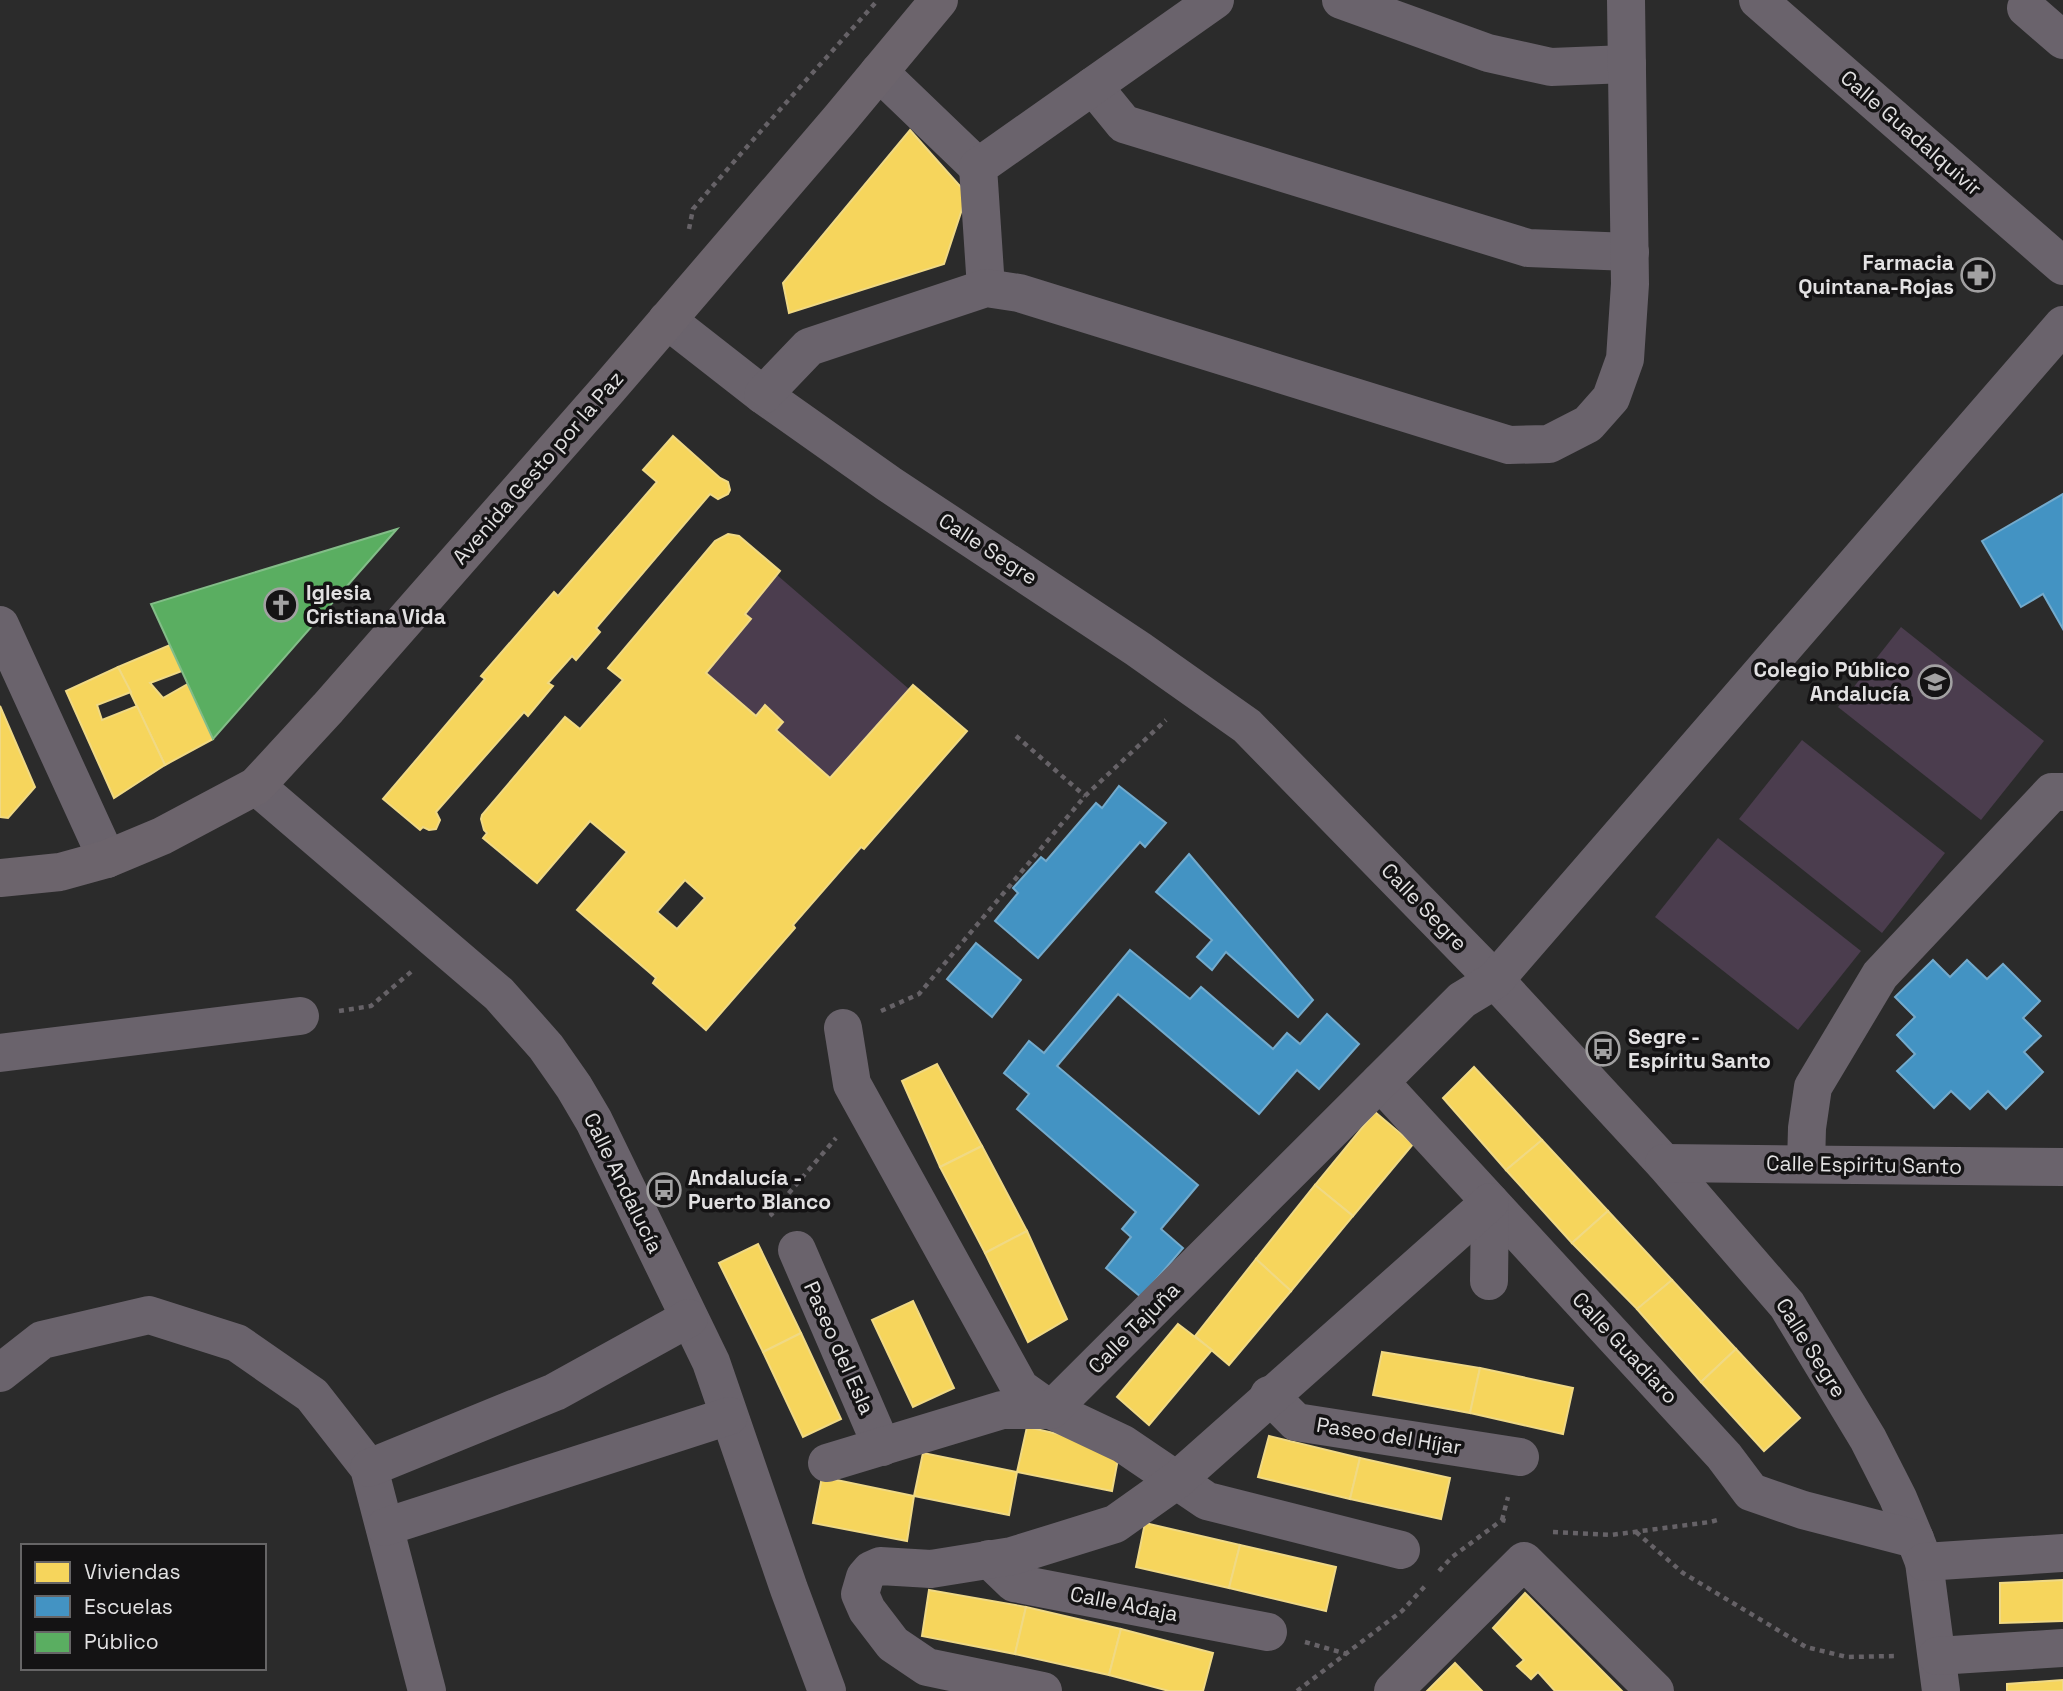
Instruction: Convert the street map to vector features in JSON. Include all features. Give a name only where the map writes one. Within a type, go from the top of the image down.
[{"type":"main road","name":"Avenida Gesto por la Paz","points":[[0,878],[60,872],[107,859],[162,836],[256,786],[328,708],[667,320],[939,0]]},
{"type":"street","points":[[978,167],[1215,0]]},
{"type":"street","points":[[1340,0],[1488,54],[1551,67],[1627,64]]},
{"type":"street","points":[[763,396],[808,347],[986,288],[1019,293],[1509,445],[1549,444],[1588,424],[1611,398],[1625,359],[1630,252],[1626,0]]},
{"type":"street","name":"Calle Guadalquivir","points":[[1758,0],[2063,266]]},
{"type":"street","points":[[2026,8],[2063,40]]},
{"type":"street","points":[[879,72],[978,167],[986,288]]},
{"type":"street","points":[[1093,86],[1124,124],[1528,248],[1630,252]]},
{"type":"street","name":"Calle Segre","points":[[667,320],[763,396],[1247,726],[1495,980],[1664,1163],[1787,1305],[1868,1439],[1898,1498],[1919,1550],[1939,1673]]},
{"type":"street","name":"Calle Tajuña","points":[[1051,1410],[1462,1000],[1495,980],[2063,325]]},
{"type":"street","points":[[0,625],[107,859]]},
{"type":"street","name":"Calle Andalucía","points":[[256,786],[499,994],[546,1047],[574,1087],[594,1121],[711,1362],[789,1590],[827,1691]]},
{"type":"street","points":[[1806,1164],[1807,1128],[1813,1087],[1880,975],[2052,792],[2063,792]]},
{"type":"street","points":[[0,1053],[300,1016]]},
{"type":"street","points":[[843,1028],[852,1084],[1020,1388],[1051,1410],[1123,1444],[1207,1501],[1401,1550]]},
{"type":"street","name":"Calle Guadiaro","points":[[1380,1082],[1724,1456],[1751,1492],[1919,1550],[2063,1553]]},
{"type":"street","name":"Calle Espiritu Santo","points":[[1664,1163],[2063,1167]]},
{"type":"street","points":[[1489,1281],[1490,1202]]},
{"type":"street","points":[[1043,1691],[927,1667],[892,1644],[862,1602],[860,1594],[865,1577],[880,1566],[931,1569],[1012,1556],[1115,1524],[1177,1480],[1269,1395],[1490,1202]]},
{"type":"street","name":"Paseo del Esla","points":[[797,1250],[882,1447]]},
{"type":"street","points":[[0,1373],[42,1340],[149,1315],[237,1343],[313,1395],[369,1468],[427,1691]]},
{"type":"street","points":[[369,1468],[555,1392],[690,1318]]},
{"type":"street","name":"Paseo del Híjar","points":[[1269,1395],[1296,1422],[1520,1457]]},
{"type":"street","points":[[827,1463],[1002,1410],[1051,1410]]},
{"type":"street","points":[[385,1527],[729,1416]]},
{"type":"street","name":"Calle Adaja","points":[[989,1559],[1014,1583],[1268,1632]]},
{"type":"street","points":[[1393,1691],[1524,1561],[1655,1691]]},
{"type":"street","points":[[1939,1673],[2013,1651],[2063,1648]]},
{"type":"path","points":[[688,234],[693,209],[775,113],[793,98],[878,0]]},
{"type":"path","points":[[843,1028],[919,994],[1086,796],[1198,691]]},
{"type":"path","points":[[1016,736],[1086,796]]},
{"type":"path","points":[[300,1016],[371,1006],[442,946]]},
{"type":"path","points":[[797,1250],[771,1214],[864,1105]]},
{"type":"path","points":[[1636,1531],[1683,1573],[1806,1647],[1939,1673]]},
{"type":"shaded area","points":[[777,575],[909,689],[830,778],[776,730],[782,721],[765,705],[756,716],[706,673],[751,620],[745,614]]},
{"type":"shaded area","points":[[1901,627],[2044,741],[1981,820],[1838,707]]},
{"type":"shaded area","points":[[1802,740],[1945,853],[1882,933],[1739,819]]},
{"type":"shaded area","points":[[1718,838],[1861,951],[1798,1030],[1655,917]]},
{"type":"building: Viviendas","points":[[910,130],[967,194],[944,264],[789,313],[783,283]]},
{"type":"building: Viviendas","points":[[673,436],[728,482],[728,494],[718,499],[710,494],[596,628],[600,632],[576,660],[572,656],[548,683],[553,686],[528,716],[524,712],[436,812],[440,820],[436,829],[423,827],[420,830],[383,799],[485,679],[481,676],[554,592],[558,596],[657,482],[643,470]]},
{"type":"building: Viviendas","points":[[728,534],[739,536],[780,571],[745,614],[751,619],[706,673],[756,716],[765,705],[783,722],[776,730],[830,778],[913,685],[967,731],[864,849],[861,847],[706,1030],[653,983],[656,978],[577,910],[627,852],[590,821],[537,883],[483,838],[487,833],[481,819],[565,717],[580,729],[623,680],[608,668],[715,541]],"holes":[[[685,880],[705,898],[677,929],[657,912]]]},
{"type":"building: Viviendas","points":[[170,645],[182,671],[150,683],[163,698],[188,684],[213,739],[165,765],[118,667]]},
{"type":"building: Viviendas","points":[[118,667],[131,692],[97,705],[102,720],[137,706],[165,765],[114,798],[66,691]]},
{"type":"building: Viviendas","points":[[0,706],[35,787],[8,818],[0,817]]},
{"type":"building: Viviendas","points":[[937,1064],[982,1146],[940,1167],[902,1081]]},
{"type":"building: Viviendas","points":[[1474,1067],[1542,1140],[1506,1170],[1443,1098]]},
{"type":"building: Viviendas","points":[[1375,1112],[1413,1144],[1353,1216],[1315,1185]]},
{"type":"building: Viviendas","points":[[1542,1140],[1608,1211],[1572,1243],[1506,1170]]},
{"type":"building: Viviendas","points":[[982,1146],[1027,1231],[985,1253],[940,1167]]},
{"type":"building: Viviendas","points":[[1315,1185],[1353,1216],[1291,1291],[1256,1259]]},
{"type":"building: Viviendas","points":[[1608,1211],[1672,1280],[1637,1309],[1572,1243]]},
{"type":"building: Viviendas","points":[[1027,1231],[1067,1319],[1028,1342],[985,1253]]},
{"type":"building: Viviendas","points":[[758,1244],[801,1333],[763,1352],[719,1263]]},
{"type":"building: Viviendas","points":[[1256,1259],[1291,1291],[1229,1365],[1195,1336]]},
{"type":"building: Viviendas","points":[[1672,1280],[1736,1349],[1701,1382],[1637,1309]]},
{"type":"building: Viviendas","points":[[913,1301],[954,1388],[913,1407],[872,1320]]},
{"type":"building: Viviendas","points":[[1178,1324],[1212,1350],[1149,1425],[1117,1397]]},
{"type":"building: Viviendas","points":[[801,1333],[841,1419],[803,1437],[763,1352]]},
{"type":"building: Viviendas","points":[[1736,1349],[1800,1418],[1764,1451],[1701,1382]]},
{"type":"building: Viviendas","points":[[1382,1352],[1480,1368],[1470,1413],[1373,1395]]},
{"type":"building: Viviendas","points":[[1480,1368],[1573,1388],[1563,1434],[1470,1413]]},
{"type":"building: Viviendas","points":[[1027,1427],[1120,1448],[1112,1491],[1017,1472]]},
{"type":"building: Viviendas","points":[[1269,1436],[1360,1458],[1350,1499],[1258,1477]]},
{"type":"building: Viviendas","points":[[923,1453],[1017,1472],[1009,1515],[914,1496]]},
{"type":"building: Viviendas","points":[[1360,1458],[1450,1478],[1441,1519],[1350,1499]]},
{"type":"building: Viviendas","points":[[822,1477],[914,1496],[907,1541],[813,1523]]},
{"type":"building: Viviendas","points":[[1145,1523],[1240,1545],[1229,1588],[1136,1567]]},
{"type":"building: Viviendas","points":[[1240,1545],[1336,1567],[1326,1611],[1229,1588]]},
{"type":"building: Viviendas","points":[[2063,1580],[2063,1621],[2000,1623],[2000,1583]]},
{"type":"building: Viviendas","points":[[929,1590],[1026,1607],[1015,1654],[922,1636]]},
{"type":"building: Viviendas","points":[[1525,1593],[1622,1691],[1555,1691],[1538,1672],[1531,1679],[1517,1666],[1524,1660],[1493,1628]]},
{"type":"building: Viviendas","points":[[1026,1607],[1121,1629],[1109,1675],[1015,1654]]},
{"type":"building: Viviendas","points":[[1121,1629],[1213,1653],[1203,1691],[1169,1691],[1109,1675]]},
{"type":"building: Viviendas","points":[[1455,1663],[1482,1691],[1427,1691]]},
{"type":"building: Viviendas","points":[[2063,1680],[2063,1691],[2007,1691],[2007,1684]]},
{"type":"building: Escuelas","points":[[2063,494],[2063,629],[2043,594],[2021,607],[1982,541]]},
{"type":"building: Escuelas","points":[[1119,786],[1166,823],[1145,847],[1140,842],[1038,958],[995,921],[1018,893],[1013,888],[1041,857],[1046,861],[1096,803],[1102,808]]},
{"type":"building: Escuelas","points":[[1189,854],[1313,1000],[1298,1017],[1226,952],[1212,970],[1197,957],[1212,940],[1156,892]]},
{"type":"building: Escuelas","points":[[976,943],[1021,980],[992,1017],[947,979]]},
{"type":"building: Escuelas","points":[[1130,950],[1190,999],[1201,987],[1273,1049],[1287,1033],[1300,1044],[1327,1014],[1359,1044],[1319,1089],[1297,1070],[1259,1114],[1118,994],[1057,1066],[1198,1185],[1161,1229],[1183,1248],[1141,1297],[1106,1268],[1131,1237],[1122,1229],[1136,1212],[1017,1109],[1029,1094],[1004,1073],[1029,1041],[1044,1053]]},
{"type":"building: Escuelas","points":[[1933,960],[1950,977],[1967,960],[1987,979],[2003,964],[2040,1001],[2023,1018],[2041,1036],[2024,1052],[2043,1072],[2006,1109],[1988,1091],[1970,1109],[1951,1091],[1934,1108],[1897,1071],[1915,1054],[1897,1035],[1915,1017],[1895,997]]},
{"type":"building: Público","points":[[397,529],[213,739],[151,604]]},
{"type":"place","name":"Farmacia Quintana-Rojas","points":[[1978,275]]},
{"type":"place","name":"Iglesia Cristiana Vida","points":[[281,605]]},
{"type":"place","name":"Colegio Público Andalucía","points":[[1935,682]]},
{"type":"place","name":"Segre - Espíritu Santo","points":[[1603,1049]]},
{"type":"place","name":"Andalucía - Puerto Blanco","points":[[664,1190]]}]
